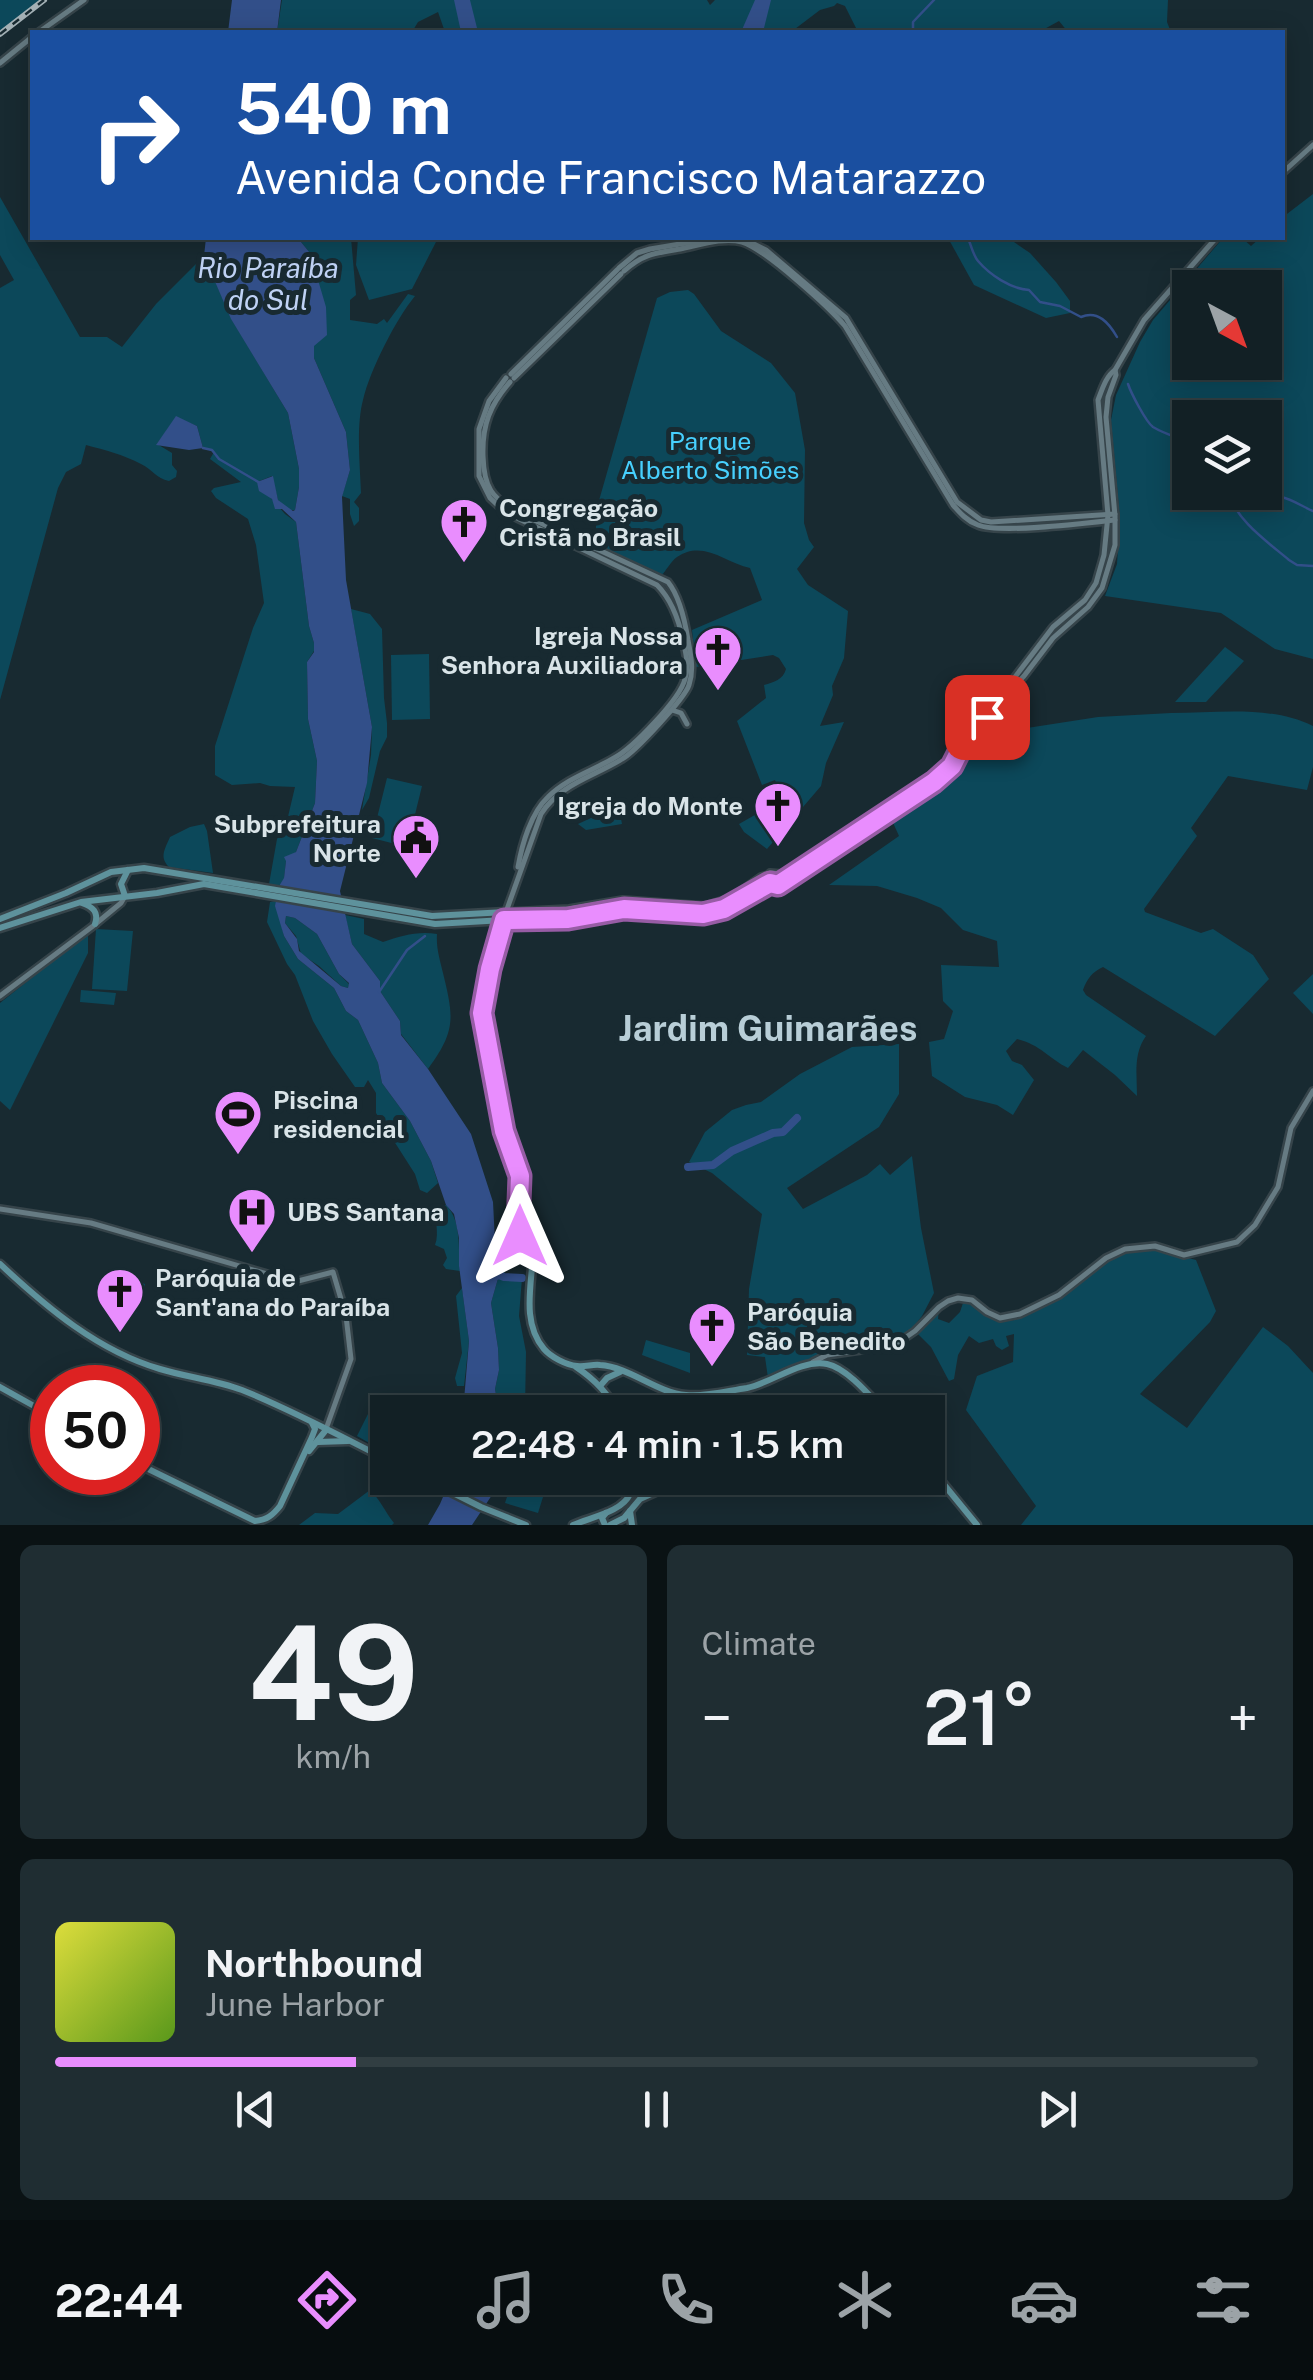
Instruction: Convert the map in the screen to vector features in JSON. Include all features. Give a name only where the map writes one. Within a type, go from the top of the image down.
[{"type":"main road","points":[[0,920],[111,872],[144,868],[435,924],[505,916]]},
{"type":"main road","points":[[124,896],[121,884],[129,869]]},
{"type":"main road","points":[[168,872],[172,878],[168,891]]},
{"type":"main road","points":[[0,928],[81,902],[204,884],[229,884]]},
{"type":"main road","points":[[81,902],[95,911],[95,924]]},
{"type":"main road","points":[[350,907],[364,905],[432,916],[505,916]]},
{"type":"main road","points":[[505,916],[482,1013],[504,1131],[520,1176],[518,1228],[532,1252],[530,1316],[542,1347],[576,1366],[607,1395]]},
{"type":"main road","points":[[0,1264],[75,1328],[137,1360],[240,1389],[370,1451]]},
{"type":"main road","points":[[576,1366],[602,1365],[682,1395],[694,1395],[762,1385],[819,1364],[833,1366],[869,1395]]},
{"type":"main road","points":[[600,1386],[621,1371]]},
{"type":"main road","points":[[0,1387],[30,1404]]},
{"type":"main road","points":[[160,1475],[256,1521],[264,1520],[280,1506],[315,1429],[312,1422]]},
{"type":"main road","points":[[304,1455],[326,1429]]},
{"type":"main road","points":[[318,1442],[351,1441]]},
{"type":"main road","points":[[945,1487],[978,1525]]},
{"type":"main road","points":[[458,1495],[526,1525]]},
{"type":"main road","points":[[573,1525],[620,1506],[630,1495]]},
{"type":"main road","points":[[631,1495],[640,1500]]},
{"type":"main road","points":[[607,1512],[602,1518],[608,1525],[620,1521],[650,1495]]},
{"type":"main road","points":[[620,1506],[630,1511]]},
{"type":"main road","points":[[630,1511],[632,1525]]},
{"type":"street","points":[[41,30],[84,0]]},
{"type":"street","points":[[0,63],[30,39]]},
{"type":"street","points":[[1285,170],[1313,145]]},
{"type":"street","points":[[505,916],[548,802],[569,786],[635,751],[685,689],[692,660],[683,614],[668,582],[659,582],[499,501],[484,476],[482,436],[492,404],[510,378],[637,253],[704,240]]},
{"type":"street","points":[[746,240],[766,250],[846,318],[957,502],[969,512],[990,522],[1112,517]]},
{"type":"street","points":[[962,746],[981,729],[1077,612],[1096,583],[1112,517],[1106,407],[1116,370],[1144,320],[1214,240]]},
{"type":"street","points":[[620,271],[651,253],[716,242],[749,245],[846,326],[953,505],[965,518],[991,528],[1112,517]]},
{"type":"street","points":[[516,880],[520,855],[544,800],[567,782],[631,747],[685,689],[687,659],[682,637],[659,582]]},
{"type":"street","points":[[667,596],[674,591]]},
{"type":"street","points":[[505,916],[623,900],[693,907],[731,898],[761,876],[774,886],[934,782],[952,766],[979,712],[1012,681],[1052,627],[1077,612]]},
{"type":"street","points":[[669,711],[682,713],[687,724]]},
{"type":"street","points":[[979,712],[987,717]]},
{"type":"street","points":[[972,721],[981,729]]},
{"type":"street","points":[[505,916],[568,919],[624,909],[703,914],[715,912],[769,879],[772,872],[780,872],[783,879]]},
{"type":"street","points":[[0,996],[95,924],[124,896]]},
{"type":"street","points":[[657,911],[661,907],[659,901]]},
{"type":"street","points":[[671,912],[673,904]]},
{"type":"street","points":[[806,1366],[836,1354],[899,1342],[948,1300],[972,1300],[1000,1318],[1020,1314],[1059,1295],[1106,1258],[1126,1248],[1154,1246],[1184,1255],[1240,1241],[1255,1225],[1278,1187],[1291,1128],[1313,1091]]},
{"type":"street","points":[[0,1209],[91,1222],[288,1280],[334,1272],[346,1316],[351,1358],[326,1429]]},
{"type":"street","points":[[833,1366],[836,1354]]},
{"type":"street","points":[[333,1415],[333,1426],[340,1435]]},
{"type":"green space","points":[[0,0],[44,0],[0,34]]},
{"type":"green space","points":[[282,0],[707,0],[710,5],[715,0],[1168,0],[1170,30],[1066,30],[1059,21],[1043,30],[857,30],[845,6],[837,3],[820,10],[794,30],[444,30],[438,12],[418,22],[413,30],[277,30]]},
{"type":"green space","points":[[1313,194],[1313,659],[1275,649],[1221,613],[1105,596],[1117,564],[1120,519],[1111,420],[1116,395],[1153,320],[1172,298],[1172,380],[1282,380],[1282,270],[1196,270],[1221,240],[1244,240],[1251,246],[1258,240],[1285,240],[1285,215]]},
{"type":"green space","points":[[0,197],[80,337],[107,337],[122,347],[156,304],[204,256],[232,320],[288,413],[299,469],[295,510],[288,510],[278,500],[272,476],[257,482],[296,522],[314,643],[307,662],[308,719],[317,761],[315,803],[296,852],[286,861],[279,886],[269,884],[277,839],[286,825],[295,787],[232,785],[215,775],[215,746],[264,603],[248,519],[211,491],[241,482],[210,459],[214,452],[203,448],[197,426],[176,417],[157,444],[172,453],[172,465],[177,471],[169,481],[135,461],[86,445],[81,464],[66,472],[58,488],[0,700],[0,288],[14,280],[0,255]]},
{"type":"green space","points":[[296,240],[351,240],[356,295],[350,300],[350,320],[377,324],[384,319],[387,323],[408,294],[415,296],[384,345],[363,400],[359,434],[361,493],[354,502],[359,508],[359,521],[354,526],[350,499],[342,496],[350,470],[346,432],[314,358],[313,269],[310,253]]},
{"type":"green space","points":[[358,240],[437,240],[412,289],[369,300],[356,265]]},
{"type":"green space","points":[[949,240],[1011,240],[1030,253],[1056,282],[1070,301],[1070,313],[1046,318],[974,285]]},
{"type":"green space","name":"Parque Alberto Simões","points":[[688,290],[721,331],[771,363],[795,393],[805,450],[804,523],[814,547],[797,569],[808,585],[848,611],[844,658],[820,726],[844,722],[826,763],[821,786],[767,849],[739,824],[783,799],[775,780],[762,785],[737,721],[766,698],[764,685],[775,682],[786,669],[773,655],[696,667],[692,630],[762,600],[750,568],[696,550],[677,557],[661,576],[605,551],[596,528],[596,511],[657,298]]},
{"type":"green space","points":[[351,609],[370,614],[382,629],[387,737],[362,810],[372,727]]},
{"type":"green space","points":[[1225,647],[1244,661],[1206,702],[1175,702]]},
{"type":"green space","points":[[429,654],[430,719],[392,720],[391,655]]},
{"type":"green space","points":[[1262,713],[1313,726],[1313,767],[1307,790],[1228,776],[1191,828],[1197,836],[1144,909],[1201,933],[1213,929],[1253,955],[1269,979],[1215,1036],[1103,967],[1090,976],[1083,990],[1146,1036],[1137,1057],[1137,1096],[1083,1050],[1068,1068],[1017,1039],[1006,1051],[1034,1080],[1013,1115],[997,1105],[965,1097],[932,1076],[929,1042],[944,1039],[953,1011],[943,1001],[941,965],[999,967],[997,941],[963,930],[941,908],[917,898],[877,886],[829,885],[899,836],[890,816],[951,776],[970,746],[980,738],[1098,717]]},
{"type":"green space","points":[[387,778],[422,786],[407,847],[372,838]]},
{"type":"green space","points":[[619,808],[622,824],[586,830],[578,824],[608,810]]},
{"type":"green space","points":[[204,824],[213,873],[169,867],[164,856],[170,837]]},
{"type":"green space","points":[[276,901],[284,936],[298,959],[334,988],[346,1011],[358,1020],[378,1063],[382,1083],[410,1121],[431,1161],[438,1183],[427,1193],[420,1190],[415,1174],[376,1113],[376,1093],[368,1080],[364,1087],[355,1087],[313,1021],[295,975],[267,922],[270,902]]},
{"type":"green space","points":[[345,915],[364,919],[364,934],[383,942],[416,934],[437,934],[450,1024],[444,1044],[428,1069],[401,1034],[400,1021],[380,991],[380,981],[352,944]]},
{"type":"green space","points":[[286,916],[317,934],[348,988],[301,954],[296,936],[285,923]]},
{"type":"green space","points":[[96,929],[133,931],[127,991],[92,989]]},
{"type":"green space","points":[[88,933],[88,953],[10,1110],[0,1101],[0,1003]]},
{"type":"green space","points":[[1313,974],[1313,1014],[1293,993]]},
{"type":"green space","points":[[81,990],[116,993],[114,1005],[80,1002]]},
{"type":"green space","points":[[899,1044],[899,1094],[879,1127],[787,1188],[803,1209],[880,1164],[890,1175],[912,1156],[934,1293],[910,1331],[895,1339],[830,1351],[768,1378],[765,1357],[747,1355],[749,1289],[762,1214],[712,1173],[689,1162],[705,1132],[732,1110],[761,1102],[800,1074],[852,1047]]},
{"type":"green space","points":[[446,1205],[457,1227],[460,1271],[446,1269],[444,1249],[435,1245],[438,1206]]},
{"type":"green space","points":[[496,1247],[516,1256],[504,1262],[505,1277],[522,1278],[519,1316],[526,1352],[525,1395],[496,1395],[498,1348],[491,1303],[499,1275]]},
{"type":"green space","points":[[1136,1248],[1196,1260],[1216,1311],[1210,1322],[1140,1394],[1187,1428],[1263,1327],[1313,1373],[1313,1525],[1021,1525],[1036,1506],[966,1410],[977,1376],[1013,1362],[1014,1334],[1006,1336],[1009,1346],[1002,1350],[993,1339],[979,1343],[969,1336],[958,1355],[954,1379],[949,1381],[931,1347],[916,1332],[939,1307],[938,1319],[949,1323],[960,1312],[964,1300],[1001,1322],[1014,1320],[1071,1291],[1112,1257]]},
{"type":"green space","points":[[130,1279],[145,1284],[136,1314],[121,1309]]},
{"type":"green space","points":[[462,1288],[469,1341],[464,1386],[457,1386],[455,1378],[462,1353],[456,1296]]},
{"type":"green space","points":[[646,1340],[690,1353],[690,1373],[642,1355]]},
{"type":"green space","points":[[370,1410],[370,1443],[357,1436]]},
{"type":"green space","points":[[370,1490],[394,1523],[299,1525],[315,1513],[338,1514]]},
{"type":"green space","points":[[508,1495],[544,1495],[538,1513],[505,1503]]},
{"type":"water","points":[[232,0],[281,0],[277,30],[228,30]]},
{"type":"water","points":[[454,0],[470,0],[478,30],[461,30]]},
{"type":"water","points":[[755,0],[771,0],[764,30],[742,30]]},
{"type":"water","name":"Rio Paraíba do Sul","points":[[206,240],[301,242],[310,253],[326,307],[327,335],[314,346],[314,358],[346,432],[350,470],[342,497],[346,580],[372,727],[367,783],[340,891],[352,944],[380,981],[380,991],[400,1021],[401,1035],[471,1134],[493,1202],[499,1275],[491,1303],[498,1348],[496,1395],[464,1395],[469,1341],[459,1238],[454,1214],[446,1205],[431,1161],[410,1121],[382,1083],[378,1063],[358,1020],[346,1011],[334,988],[298,959],[284,936],[275,906],[284,878],[284,857],[296,852],[315,803],[317,761],[308,719],[307,662],[314,652],[314,643],[296,522],[282,509],[275,509],[272,499],[259,491],[257,482],[273,476],[278,500],[295,510],[299,469],[288,413],[231,319],[204,256]],"holes":[[[286,916],[317,934],[339,974],[349,983],[348,988],[299,951],[297,939],[285,923]]]},
{"type":"water","points":[[176,416],[197,426],[203,448],[156,445]]},
{"type":"water","points":[[444,1495],[492,1495],[472,1525],[428,1525]]},
{"type":"waterway","points":[[913,30],[913,22],[934,0]]},
{"type":"waterway","points":[[969,240],[976,259],[995,276],[1029,290],[1040,302],[1060,306],[1081,317],[1098,317],[1117,337]]},
{"type":"waterway","points":[[1128,384],[1150,424],[1172,437]]},
{"type":"waterway","points":[[203,448],[212,450],[219,459],[260,483]]},
{"type":"waterway","points":[[1282,497],[1313,511]]},
{"type":"waterway","points":[[1237,510],[1289,560],[1313,566]]},
{"type":"waterway","points":[[379,992],[407,950],[425,936]]},
{"type":"waterway","points":[[688,1167],[713,1165],[732,1151],[783,1132],[797,1118]]},
{"type":"waterway","points":[[493,1277],[522,1278]]},
{"type":"railway","points":[[0,34],[44,0]]},
{"type":"place","name":"Congregação Cristã no Brasil","points":[[464,564]]},
{"type":"place","name":"Igreja Nossa Senhora Auxiliadora","points":[[718,692]]},
{"type":"place","name":"Igreja do Monte","points":[[778,848]]},
{"type":"place","name":"Subprefeitura Norte","points":[[416,880]]},
{"type":"place","name":"Piscina residencial","points":[[238,1156]]},
{"type":"place","name":"UBS Santana","points":[[252,1254]]},
{"type":"place","name":"Paróquia de Sant'ana do Paraíba","points":[[120,1334]]},
{"type":"place","name":"Paróquia São Benedito","points":[[712,1368]]},
{"type":"district","name":"Jardim Guimarães","points":[[768,1029]]},
{"type":"route","points":[[520,1236],[520,1176],[504,1131],[482,1013],[504,920],[568,919],[624,909],[703,914],[724,909],[770,883],[774,886],[789,880],[934,782],[952,766],[962,746],[981,729],[987,717]]}]
